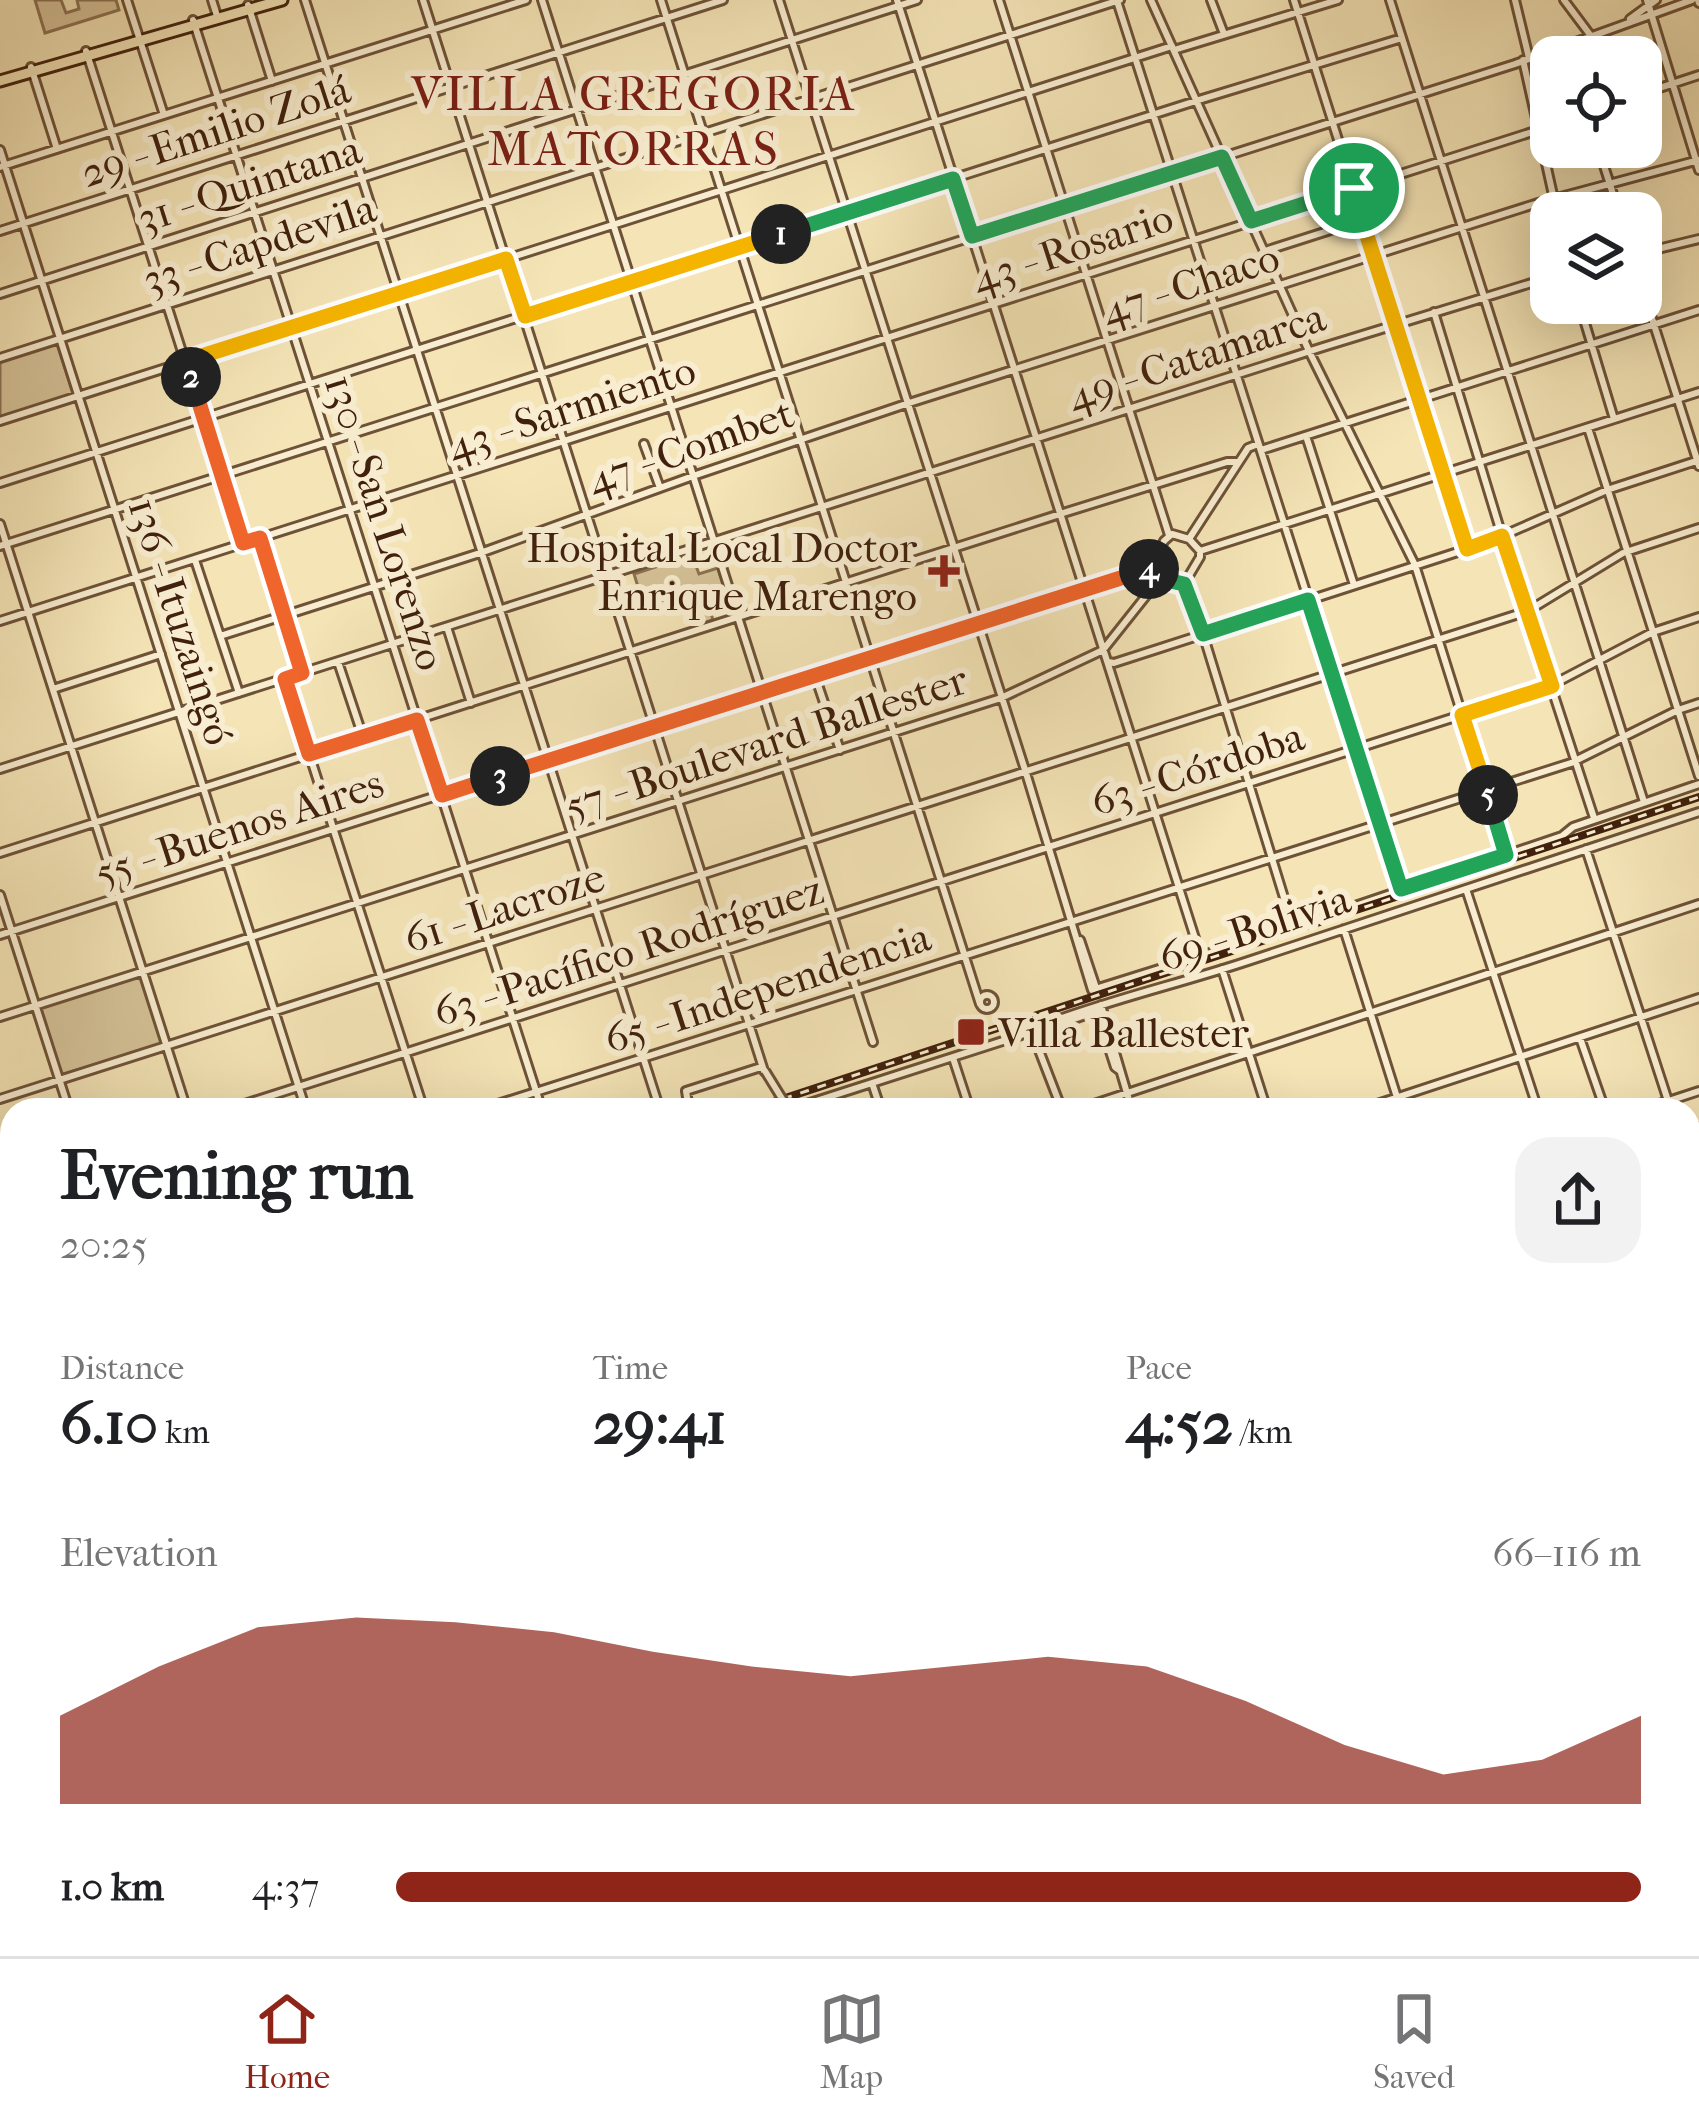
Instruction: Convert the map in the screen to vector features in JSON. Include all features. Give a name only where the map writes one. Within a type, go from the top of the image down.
[{"type":"main road","points":[[248,7],[264,0]]},
{"type":"main road","points":[[0,79],[282,0]]},
{"type":"street","points":[[127,0],[164,115]]},
{"type":"street","points":[[212,0],[217,16]]},
{"type":"street","points":[[305,0],[656,1098]]},
{"type":"street","points":[[423,0],[762,1069],[783,1098]]},
{"type":"street","points":[[2,167],[526,0]]},
{"type":"street","points":[[542,0],[874,1042]]},
{"type":"street","points":[[661,0],[980,999]]},
{"type":"street","name":"29 - Emilio Zolá","points":[[0,231],[723,0]]},
{"type":"street","points":[[779,0],[1094,989],[1562,836],[1569,829],[1699,780],[1588,428]]},
{"type":"street","name":"31 - Quintana","points":[[0,294],[917,0]]},
{"type":"street","points":[[1000,0],[1168,535],[1152,568],[1161,577],[1184,584]]},
{"type":"street","points":[[1118,0],[1401,889]]},
{"type":"street","name":"33 - Capdevila","points":[[0,358],[1118,0]]},
{"type":"street","points":[[1151,0],[1309,351],[1415,566],[1506,855]]},
{"type":"street","points":[[1211,0],[1224,34]]},
{"type":"street","points":[[1294,0],[1467,549]]},
{"type":"street","points":[[0,421],[1135,58],[1338,0]]},
{"type":"street","points":[[1390,0],[1644,802]]},
{"type":"street","points":[[1515,0],[1530,83]]},
{"type":"street","points":[[1564,0],[1591,36],[1622,25],[1651,5],[1696,1]]},
{"type":"street","points":[[898,3],[1201,957]]},
{"type":"street","points":[[1651,5],[1698,164]]},
{"type":"street","points":[[248,7],[272,81]]},
{"type":"street","name":"130 - San Lorenzo","points":[[194,23],[538,1098]]},
{"type":"street","points":[[0,483],[1402,38]]},
{"type":"street","points":[[87,54],[243,543]]},
{"type":"street","points":[[3,545],[1530,58]]},
{"type":"street","points":[[32,69],[57,149]]},
{"type":"street","points":[[1662,87],[1699,75]]},
{"type":"street","name":"43 - Rosario","points":[[886,338],[1530,134]]},
{"type":"street","name":"136 - Ituzaingó","points":[[0,150],[302,1098]]},
{"type":"street","name":"47 - Chaco","points":[[1580,192],[1698,164]]},
{"type":"street","points":[[1605,168],[1612,192]]},
{"type":"street","name":"47 - Chaco","points":[[907,404],[1530,206]]},
{"type":"street","points":[[1265,251],[1362,220]]},
{"type":"street","points":[[1662,248],[1699,239]]},
{"type":"street","name":"49 - Catamarca","points":[[0,769],[1530,283]]},
{"type":"street","points":[[1662,322],[1699,310]]},
{"type":"street","points":[[1434,312],[1594,819]]},
{"type":"street","points":[[1586,324],[1614,419]]},
{"type":"street","points":[[1108,662],[1467,549],[1607,490],[1698,463],[1654,324],[1306,436],[1248,448],[1190,539]]},
{"type":"street","name":"43 - Sarmiento","points":[[0,621],[886,338]]},
{"type":"street","points":[[1200,551],[1699,392]]},
{"type":"street","name":"47 - Combet","points":[[220,636],[483,552],[907,404]]},
{"type":"street","points":[[1306,436],[1354,585]]},
{"type":"street","points":[[644,444],[660,488]]},
{"type":"street","points":[[0,853],[1060,514],[1238,462]]},
{"type":"street","points":[[0,524],[183,1098]]},
{"type":"street","name":"61 - Lacroze","points":[[3,1098],[1528,611],[1628,551],[1699,528]]},
{"type":"street","points":[[1168,535],[1190,539],[1200,551],[1184,584]]},
{"type":"street","points":[[260,538],[302,673]]},
{"type":"street","points":[[194,559],[238,693]]},
{"type":"street","name":"55 - Buenos Aires","points":[[0,935],[1152,568]]},
{"type":"street","points":[[1103,650],[1161,577]]},
{"type":"street","points":[[1184,584],[1293,927]]},
{"type":"street","name":"63 - Córdoba","points":[[1049,847],[1552,686],[1653,632],[1699,617]]},
{"type":"street","points":[[447,627],[471,703]]},
{"type":"street","name":"57 - Boulevard Ballester","points":[[0,1017],[1001,698],[1103,650]]},
{"type":"street","points":[[53,689],[161,654]]},
{"type":"street","points":[[338,662],[363,737]]},
{"type":"street","points":[[815,676],[840,750]]},
{"type":"street","points":[[285,679],[420,1098]]},
{"type":"street","name":"65 - Independencia","points":[[515,1098],[752,1031],[858,990],[1576,761],[1699,703]]},
{"type":"street","name":"69 - Bolivia","points":[[1035,1031],[1699,812]]},
{"type":"street","name":"63 - Pacífico Rodríguez","points":[[262,1098],[1049,847]]},
{"type":"street","points":[[1586,849],[1667,1098]]},
{"type":"street","points":[[1466,889],[1534,1098]]},
{"type":"street","points":[[0,896],[65,1098]]},
{"type":"street","points":[[1111,1098],[1699,904]]},
{"type":"street","points":[[1344,929],[1397,1098],[1699,998]]},
{"type":"street","points":[[1140,978],[1170,967]]},
{"type":"street","points":[[1222,970],[1263,1098]]},
{"type":"street","points":[[1099,1008],[1128,1098]]},
{"type":"street","points":[[827,1098],[1049,1026]]},
{"type":"street","points":[[1035,1031],[1058,1098]]},
{"type":"street","points":[[1580,1038],[1601,1098]]},
{"type":"street","points":[[953,1058],[966,1098]]},
{"type":"street","points":[[686,1098],[686,1090],[762,1069]]},
{"type":"street","points":[[872,1083],[877,1098]]},
{"type":"shaded area","points":[[35,0],[61,0],[66,13],[79,9],[77,0],[116,0],[119,10],[45,33]]},
{"type":"shaded area","points":[[56,340],[74,396],[0,420],[0,359]]},
{"type":"shaded area","points":[[692,555],[699,574],[718,568],[728,601],[709,607],[713,620],[703,623],[692,591],[644,606],[634,574]]},
{"type":"shaded area","points":[[142,975],[164,1044],[60,1075],[38,1006]]},
{"type":"tunnel","points":[[1100,1009],[1098,994],[1109,988]]},
{"type":"railway","points":[[785,1098],[1699,797]]},
{"type":"place","name":"Hospital Local Doctor Enrique Marengo","points":[[944,571]]},
{"type":"place","name":"Villa Ballester","points":[[971,1032]]},
{"type":"district","name":"VILLA GREGORIA MATORRAS","points":[[634,120]]},
{"type":"route","points":[[1222,157],[1251,221],[1354,188],[1467,549],[1502,536],[1552,686],[1462,715],[1506,855],[1401,889],[1308,600],[1203,634],[1184,584],[1166,580],[1152,568],[442,795],[417,720],[309,754],[285,679],[302,673],[260,538],[243,543],[186,361],[506,259],[525,316],[953,179],[972,236],[1222,157]]}]
